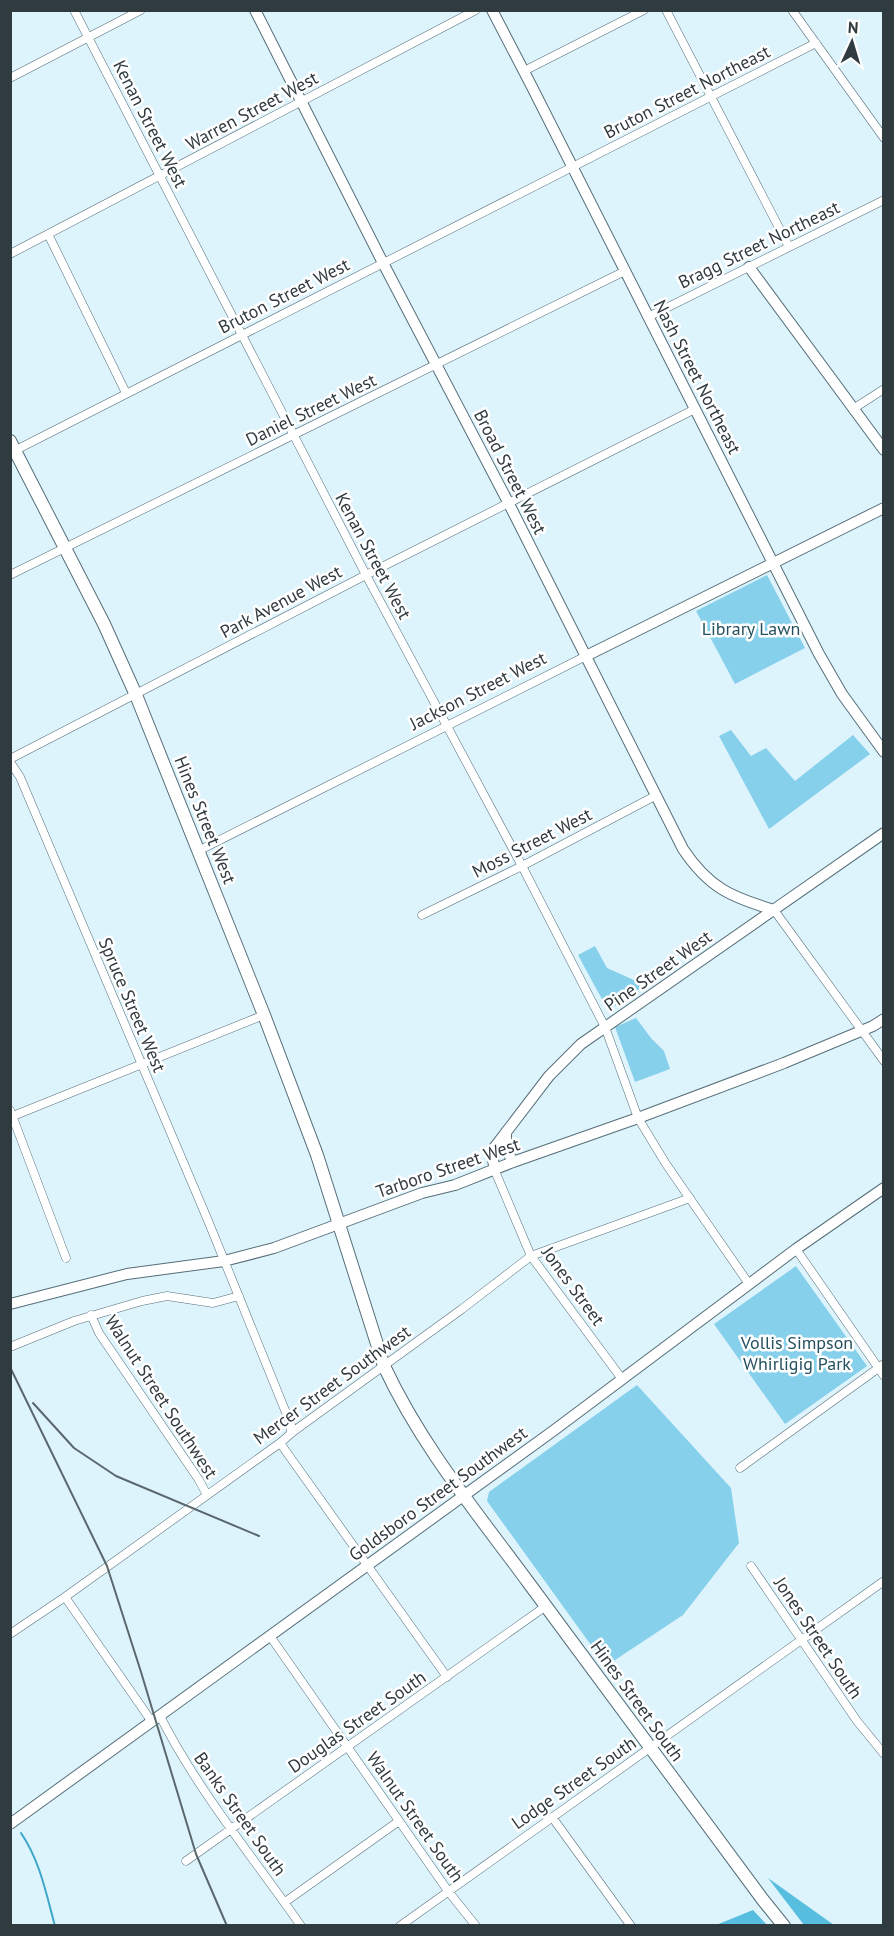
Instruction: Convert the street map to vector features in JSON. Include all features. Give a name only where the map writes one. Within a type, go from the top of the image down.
[{"type":"main road","name":"Hines Street West","points":[[12,448],[104,624],[136,695],[264,1015],[317,1155],[384,1366]]},
{"type":"main road","name":"Hines Street South","points":[[384,1366],[413,1424],[463,1496],[784,1926]]},
{"type":"street","name":"Kenan Street West","points":[[74,10],[366,575],[522,866],[605,1027],[638,1118],[749,1284]]},
{"type":"street","points":[[10,78],[141,10]]},
{"type":"street","name":"Broad Street West","points":[[255,10],[683,849],[700,872],[714,885],[730,895],[774,910]]},
{"type":"street","name":"Warren Street West","points":[[10,254],[476,10]]},
{"type":"street","name":"Nash Street Northeast","points":[[492,10],[816,649],[842,694],[884,752]]},
{"type":"street","points":[[524,71],[644,10]]},
{"type":"street","points":[[666,10],[789,248]]},
{"type":"street","points":[[792,10],[884,138]]},
{"type":"street","name":"Bruton Street Northeast","points":[[572,168],[816,43]]},
{"type":"street","name":"Bruton Street West","points":[[12,448],[572,168]]},
{"type":"street","name":"Bragg Street Northeast","points":[[648,317],[884,200]]},
{"type":"street","points":[[48,234],[126,393]]},
{"type":"street","points":[[749,267],[884,450]]},
{"type":"street","name":"Daniel Street West","points":[[10,575],[625,271]]},
{"type":"street","points":[[853,409],[884,389]]},
{"type":"street","name":"Park Avenue West","points":[[10,760],[508,502],[695,409]]},
{"type":"street","name":"Jackson Street West","points":[[198,851],[884,508]]},
{"type":"street","name":"Spruce Street West","points":[[10,760],[20,777],[239,1296],[291,1425],[291,1433]]},
{"type":"street","name":"Moss Street West","points":[[422,915],[522,866],[655,796]]},
{"type":"street","name":"Pine Street West","points":[[495,1171],[492,1160],[494,1148],[563,1060],[605,1027],[884,833]]},
{"type":"street","points":[[774,910],[884,1061]]},
{"type":"street","points":[[66,1258],[12,1113],[264,1015]]},
{"type":"street","name":"Tarboro Street West","points":[[10,1304],[127,1274],[224,1261],[274,1248],[422,1193],[455,1185],[638,1118],[784,1063],[873,1026],[884,1019]]},
{"type":"street","points":[[506,1131],[506,1149],[513,1162]]},
{"type":"street","name":"Jones Street","points":[[495,1171],[531,1256],[622,1379]]},
{"type":"street","name":"Goldsboro Street Southwest","points":[[10,1824],[463,1496],[749,1284],[884,1188]]},
{"type":"street","name":"Mercer Street Southwest","points":[[10,1634],[280,1443],[531,1256],[690,1198]]},
{"type":"street","points":[[796,1250],[881,1366],[884,1376]]},
{"type":"street","points":[[10,1347],[91,1316],[142,1301],[167,1296],[213,1303],[239,1296]]},
{"type":"street","name":"Walnut Street Southwest","points":[[91,1316],[99,1333],[207,1495]]},
{"type":"street","points":[[740,1468],[881,1366]]},
{"type":"street","points":[[280,1443],[447,1677]]},
{"type":"street","name":"Jones Street South","points":[[751,1566],[857,1721],[884,1754]]},
{"type":"street","name":"Lodge Street South","points":[[400,1926],[883,1584]]},
{"type":"street","name":"Banks Street South","points":[[65,1597],[156,1719],[301,1926]]},
{"type":"street","name":"Douglas Street South","points":[[186,1861],[546,1606]]},
{"type":"street","name":"Walnut Street South","points":[[270,1636],[448,1891],[476,1926]]},
{"type":"street","points":[[552,1817],[631,1926]]},
{"type":"street","points":[[285,1902],[399,1821]]},
{"type":"green space","name":"Library Lawn","points":[[767,575],[805,648],[735,684],[696,611]]},
{"type":"green space","points":[[731,730],[751,756],[766,748],[795,781],[853,735],[870,754],[769,829],[719,736]]},
{"type":"green space","points":[[595,946],[607,968],[645,985],[615,1006],[611,1007],[604,1003],[578,955]]},
{"type":"green space","points":[[636,1018],[664,1051],[670,1069],[635,1082],[615,1027]]},
{"type":"green space","name":"Vollis Simpson Whirligig Park","points":[[796,1266],[867,1366],[785,1424],[714,1324]]},
{"type":"green space","points":[[637,1385],[731,1488],[739,1543],[683,1615],[606,1666],[487,1501],[489,1492]]},
{"type":"shaded area","points":[[768,1878],[834,1925],[804,1925]]},
{"type":"shaded area","points":[[753,1910],[767,1925],[716,1925]]},
{"type":"waterway","points":[[21,1833],[38,1866],[55,1926]]},
{"type":"railway","points":[[10,1367],[107,1566],[196,1854],[227,1926]]},
{"type":"railway","points":[[33,1403],[74,1448],[116,1476],[259,1536]]}]
